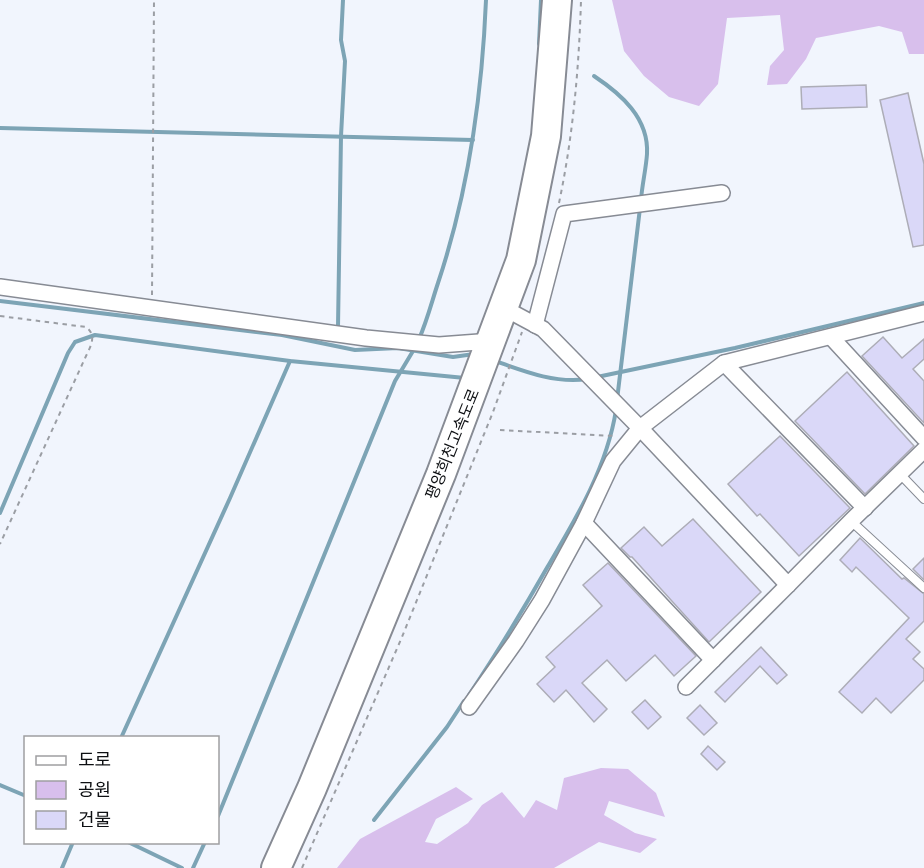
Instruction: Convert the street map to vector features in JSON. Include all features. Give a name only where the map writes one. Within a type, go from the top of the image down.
[{"type":"highway","name":"평양희천고속도로","points":[[290,868],[350,738],[497,359],[521,260],[546,136],[557,0]]},
{"type":"highway","name":"평양희천고속도로","points":[[276,868],[312,788],[441,474],[497,359],[525,319],[550,189],[559,126],[571,0]]},
{"type":"street","points":[[722,193],[564,214],[525,319],[543,329],[788,585]]},
{"type":"street","points":[[0,286],[366,338],[462,345],[497,359]]},
{"type":"street","points":[[469,707],[542,600],[584,523],[613,461],[640,428],[724,363],[924,313]]},
{"type":"street","points":[[831,337],[924,438]]},
{"type":"street","points":[[724,363],[865,508]]},
{"type":"street","points":[[686,687],[851,520],[924,450]]},
{"type":"street","points":[[584,523],[713,660]]},
{"type":"lane","points":[[900,474],[924,499]]},
{"type":"lane","points":[[851,520],[924,588]]},
{"type":"path","points":[[153,307],[154,0]]},
{"type":"path","points":[[0,315],[86,327],[93,335],[89,350],[0,544]]},
{"type":"path","points":[[302,868],[398,648],[497,359]]},
{"type":"path","points":[[500,430],[613,437]]},
{"type":"green space","points":[[612,0],[924,0],[924,54],[909,54],[902,32],[879,26],[816,38],[806,59],[787,84],[767,85],[770,66],[784,50],[780,15],[727,18],[718,84],[699,106],[669,97],[644,76],[624,51]]},
{"type":"green space","points":[[601,768],[628,769],[656,793],[665,817],[609,801],[604,815],[635,833],[657,839],[640,853],[599,842],[554,868],[337,868],[360,839],[456,787],[473,799],[436,819],[425,842],[437,844],[468,823],[482,805],[502,792],[524,818],[536,800],[557,810],[564,778]]},
{"type":"building","points":[[866,85],[867,107],[802,109],[801,87]]},
{"type":"building","points":[[908,93],[924,164],[924,245],[913,247],[880,100]]},
{"type":"building","points":[[883,337],[902,358],[924,339],[924,359],[913,369],[924,381],[924,423],[862,356]]},
{"type":"building","points":[[847,372],[914,446],[865,494],[795,421]]},
{"type":"building","points":[[780,436],[850,508],[799,556],[760,514],[757,516],[728,484]]},
{"type":"building","points":[[693,519],[761,592],[709,642],[632,557],[621,548],[644,527],[662,546]]},
{"type":"building","points":[[860,538],[902,579],[904,578],[924,594],[924,621],[906,639],[920,652],[913,659],[924,669],[924,680],[891,713],[876,698],[862,713],[839,692],[909,618],[856,567],[852,572],[840,560]]},
{"type":"building","points":[[924,558],[924,580],[913,569]]},
{"type":"building","points":[[608,563],[696,656],[674,676],[655,655],[626,681],[607,660],[582,683],[607,709],[594,722],[566,690],[554,702],[537,684],[555,667],[546,657],[602,606],[583,585]]},
{"type":"building","points":[[761,647],[787,675],[777,684],[760,666],[725,702],[715,692]]},
{"type":"building","points":[[645,700],[661,717],[648,729],[632,712]]},
{"type":"building","points":[[700,705],[717,723],[704,735],[687,718]]},
{"type":"building","points":[[708,746],[725,762],[717,770],[701,754]]},
{"type":"waterway","points":[[338,327],[341,136],[345,61],[341,40],[343,0]]},
{"type":"waterway","points":[[419,339],[449,248],[466,178],[477,108],[486,0]]},
{"type":"waterway","points":[[539,44],[541,0]]},
{"type":"waterway","points":[[594,76],[623,99],[638,118],[643,129],[647,154],[641,200]]},
{"type":"waterway","points":[[0,128],[473,140]]},
{"type":"waterway","points":[[617,400],[640,208]]},
{"type":"waterway","points":[[0,301],[282,335],[355,350],[398,348],[453,357],[474,354]]},
{"type":"waterway","points":[[597,377],[735,348],[924,303]]},
{"type":"waterway","points":[[0,513],[68,353],[75,342],[95,335],[290,361],[465,378]]},
{"type":"waterway","points":[[219,814],[395,381],[413,351]]},
{"type":"waterway","points":[[122,736],[290,361]]},
{"type":"waterway","points":[[495,361],[552,378],[587,379]]},
{"type":"waterway","points":[[469,695],[580,510],[606,452],[616,410]]},
{"type":"waterway","points":[[374,820],[447,727],[464,701]]},
{"type":"waterway","points":[[0,785],[24,795]]},
{"type":"waterway","points":[[62,868],[72,844]]},
{"type":"waterway","points":[[132,844],[182,868]]},
{"type":"waterway","points":[[193,868],[204,844]]}]
